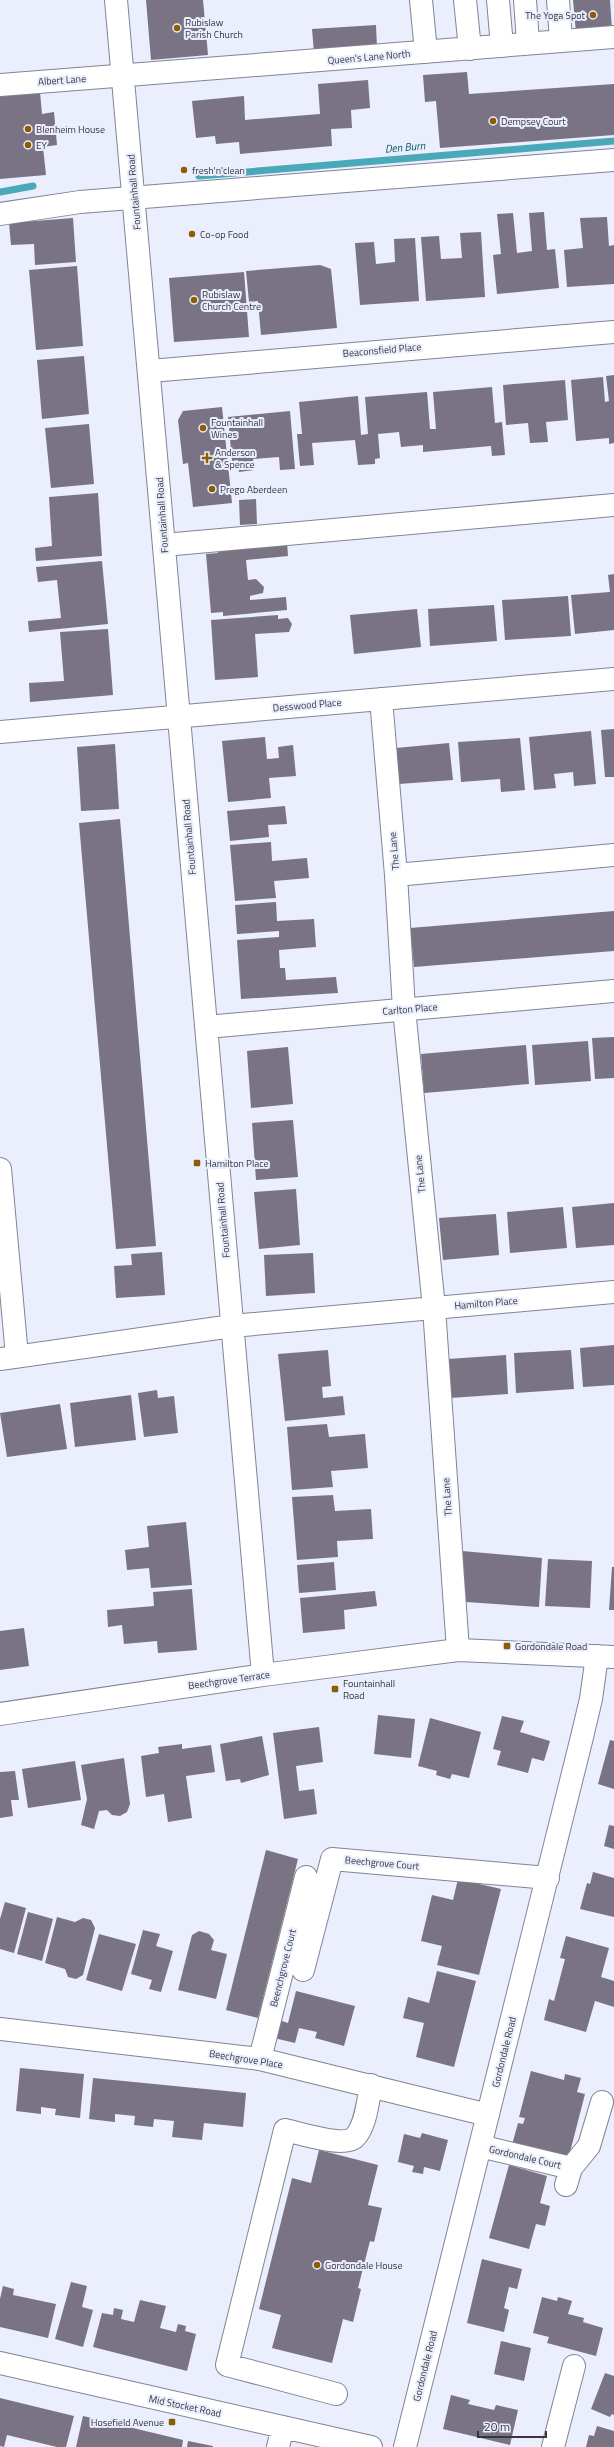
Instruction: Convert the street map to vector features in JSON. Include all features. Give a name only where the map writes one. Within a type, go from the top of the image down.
[{"type":"street","name":"Fountainhall Road","points":[[116,0],[150,371],[263,1675]]},
{"type":"street","points":[[421,0],[426,52]]},
{"type":"street","points":[[465,0],[470,49]]},
{"type":"street","points":[[498,0],[502,46]]},
{"type":"street","points":[[525,0],[528,43]]},
{"type":"street","points":[[558,0],[561,40]]},
{"type":"street","name":"Queen's Lane North","points":[[123,76],[470,49],[561,40],[614,37]]},
{"type":"street","name":"Albert Lane","points":[[0,85],[123,76]]},
{"type":"street","points":[[0,214],[80,202],[134,199],[614,160]]},
{"type":"street","name":"Beaconsfield Place","points":[[150,371],[614,332]]},
{"type":"street","points":[[164,545],[614,505]]},
{"type":"street","name":"Desswood Place","points":[[0,732],[179,715],[614,679]]},
{"type":"street","name":"The Lane","points":[[381,699],[396,875],[404,1009],[434,1308],[458,1650]]},
{"type":"street","points":[[396,875],[614,855]]},
{"type":"street","name":"Carlton Place","points":[[206,1027],[614,991]]},
{"type":"street","points":[[0,1169],[8,1358]]},
{"type":"street","name":"Hamilton Place","points":[[8,1358],[232,1326],[614,1292]]},
{"type":"street","name":"Beechgrove Terrace","points":[[0,1714],[263,1675],[458,1650],[606,1656]]},
{"type":"street","name":"Gordondale Road","points":[[405,2447],[548,1878],[591,1699],[606,1656]]},
{"type":"street","name":"Beechgrove Court","points":[[303,1970],[332,1859],[548,1878]]},
{"type":"street","name":"Beenchgrove Court","points":[[260,2059],[306,1877]]},
{"type":"street","name":"Beechgrove Place","points":[[0,2029],[260,2059],[371,2085],[488,2115]]},
{"type":"street","points":[[336,2394],[227,2365],[285,2130],[342,2142],[353,2138],[361,2126],[371,2085]]},
{"type":"street","name":"Gordondale Court","points":[[480,2146],[568,2177],[589,2146],[602,2102]]},
{"type":"street","name":"Mid Stocket Road","points":[[0,2363],[281,2437],[371,2447]]},
{"type":"street","points":[[553,2447],[574,2366]]},
{"type":"building","name":"Rubislaw Parish Church","points":[[146,0],[203,0],[208,55],[151,60]]},
{"type":"building","name":"The Yoga Spot","points":[[573,0],[610,0],[612,30],[576,33]]},
{"type":"building","points":[[376,25],[377,48],[314,53],[312,29]]},
{"type":"building","name":"Dempsey Court","points":[[467,72],[469,94],[614,84],[614,135],[440,148],[436,101],[425,102],[423,75]]},
{"type":"building","points":[[368,80],[370,108],[351,110],[352,128],[331,129],[332,146],[240,154],[239,142],[216,144],[215,136],[196,138],[192,101],[244,96],[245,120],[320,114],[318,84]]},
{"type":"building","name":"Blenheim House","points":[[40,92],[42,114],[54,112],[57,145],[43,147],[46,175],[0,179],[0,96]]},
{"type":"building","points":[[544,212],[547,250],[555,249],[559,288],[497,294],[493,255],[501,254],[497,214],[513,213],[517,253],[532,251],[529,213]]},
{"type":"building","points":[[607,217],[609,246],[614,245],[614,284],[567,287],[564,250],[583,248],[580,218]]},
{"type":"building","points":[[73,218],[76,262],[35,265],[34,244],[11,245],[9,223]]},
{"type":"building","points":[[481,232],[485,297],[426,301],[421,237],[439,236],[441,259],[462,258],[460,233]]},
{"type":"building","points":[[415,238],[419,301],[360,305],[355,243],[374,242],[376,264],[395,262],[394,239]]},
{"type":"building","points":[[320,265],[331,269],[337,328],[261,335],[258,301],[249,302],[246,271]]},
{"type":"building","points":[[77,266],[83,346],[36,350],[29,270]]},
{"type":"building","points":[[244,272],[249,337],[174,342],[169,278]]},
{"type":"building","points":[[84,356],[89,414],[42,419],[37,360]]},
{"type":"building","points":[[614,375],[614,443],[609,444],[609,438],[576,441],[571,380],[603,377],[605,402],[609,401],[606,376]]},
{"type":"building","points":[[565,380],[568,420],[546,422],[548,442],[530,443],[528,423],[506,425],[503,385]]},
{"type":"building","points":[[492,387],[495,423],[502,422],[505,455],[492,456],[491,446],[423,452],[423,445],[401,447],[399,432],[378,434],[380,458],[375,459],[375,464],[358,465],[355,440],[312,443],[314,465],[300,466],[297,434],[302,434],[299,402],[358,396],[361,435],[368,434],[365,397],[427,392],[430,429],[436,429],[433,392]]},
{"type":"building","points":[[222,407],[232,503],[193,507],[188,463],[183,464],[178,420],[183,411]]},
{"type":"building","points":[[290,411],[295,469],[280,470],[279,457],[253,459],[254,470],[239,472],[238,460],[232,461],[228,417]]},
{"type":"building","points":[[89,424],[94,484],[51,488],[45,428]]},
{"type":"building","points":[[98,493],[102,556],[36,561],[35,548],[52,546],[49,497]]},
{"type":"building","points":[[256,499],[257,524],[240,525],[239,500]]},
{"type":"building","points":[[287,542],[288,556],[246,560],[248,580],[256,579],[264,587],[263,593],[250,596],[250,600],[286,597],[287,610],[223,616],[223,612],[211,613],[206,554],[218,553],[217,549]]},
{"type":"building","points":[[102,561],[108,624],[29,632],[28,621],[61,618],[57,580],[38,582],[36,567]]},
{"type":"building","points":[[614,574],[614,630],[575,634],[571,595],[610,592],[608,575]]},
{"type":"building","points":[[568,596],[571,636],[505,640],[502,600]]},
{"type":"building","points":[[494,605],[497,641],[430,646],[428,609]]},
{"type":"building","points":[[417,609],[421,647],[354,654],[350,615]]},
{"type":"building","points":[[278,615],[278,619],[288,618],[292,624],[289,632],[255,634],[258,677],[215,680],[211,620]]},
{"type":"building","points":[[108,629],[113,695],[30,702],[29,683],[64,681],[60,632]]},
{"type":"building","points":[[614,729],[614,777],[605,777],[601,730]]},
{"type":"building","points":[[591,731],[596,784],[574,786],[573,772],[554,774],[556,788],[534,790],[529,737]]},
{"type":"building","points":[[265,737],[267,759],[279,758],[278,747],[293,745],[296,776],[269,778],[271,798],[228,802],[222,741]]},
{"type":"building","points":[[520,738],[525,790],[501,792],[500,779],[461,782],[458,742]]},
{"type":"building","points":[[449,743],[453,780],[399,784],[396,748]]},
{"type":"building","points":[[115,744],[119,809],[81,811],[77,747]]},
{"type":"building","points":[[285,806],[287,824],[268,825],[269,837],[230,841],[227,811]]},
{"type":"building","points":[[120,819],[156,1246],[116,1249],[79,823]]},
{"type":"building","points":[[271,842],[272,861],[307,858],[309,878],[274,881],[276,898],[235,901],[230,845]]},
{"type":"building","points":[[276,902],[277,921],[314,919],[316,947],[279,950],[280,968],[285,968],[286,980],[336,977],[338,993],[241,999],[237,940],[279,937],[279,931],[237,934],[235,905]]},
{"type":"building","points":[[614,911],[614,951],[414,967],[410,928]]},
{"type":"building","points":[[614,1037],[614,1078],[595,1079],[592,1038]]},
{"type":"building","points":[[588,1041],[591,1081],[535,1085],[532,1045]]},
{"type":"building","points":[[526,1045],[529,1084],[424,1093],[421,1054]]},
{"type":"building","points":[[288,1047],[293,1104],[251,1108],[247,1051]]},
{"type":"building","points":[[293,1120],[298,1177],[256,1180],[252,1123]]},
{"type":"building","points":[[296,1189],[300,1245],[259,1249],[254,1192]]},
{"type":"building","points":[[614,1203],[614,1245],[576,1248],[572,1207]]},
{"type":"building","points":[[563,1207],[567,1248],[510,1253],[507,1212]]},
{"type":"building","points":[[496,1214],[499,1255],[443,1260],[439,1218]]},
{"type":"building","points":[[162,1252],[165,1295],[116,1298],[114,1266],[132,1265],[131,1254]]},
{"type":"building","points":[[313,1253],[315,1293],[266,1296],[264,1255]]},
{"type":"building","points":[[614,1345],[614,1385],[583,1387],[580,1348]]},
{"type":"building","points":[[328,1350],[331,1386],[322,1387],[323,1398],[343,1396],[345,1415],[285,1421],[278,1354]]},
{"type":"building","points":[[571,1350],[574,1389],[516,1393],[514,1353]]},
{"type":"building","points":[[506,1355],[508,1394],[450,1398],[448,1359]]},
{"type":"building","points":[[157,1390],[158,1398],[174,1396],[178,1433],[144,1437],[138,1393]]},
{"type":"building","points":[[131,1395],[136,1440],[75,1447],[70,1403]]},
{"type":"building","points":[[60,1404],[67,1449],[7,1457],[0,1413]]},
{"type":"building","points":[[327,1424],[329,1437],[365,1434],[368,1468],[331,1471],[333,1487],[292,1490],[287,1427]]},
{"type":"building","points":[[333,1495],[335,1511],[371,1509],[373,1539],[337,1541],[338,1557],[297,1560],[292,1497]]},
{"type":"building","points":[[186,1522],[192,1585],[151,1588],[149,1568],[127,1570],[125,1550],[149,1547],[147,1526]]},
{"type":"building","points":[[462,1551],[542,1558],[539,1607],[466,1602]]},
{"type":"building","points":[[548,1559],[592,1561],[590,1608],[545,1606]]},
{"type":"building","points":[[334,1562],[336,1590],[299,1593],[297,1565]]},
{"type":"building","points":[[612,1567],[614,1567],[614,1610],[609,1610]]},
{"type":"building","points":[[192,1589],[197,1650],[158,1653],[157,1641],[124,1644],[122,1625],[108,1627],[107,1610],[154,1606],[153,1592]]},
{"type":"building","points":[[375,1591],[377,1606],[344,1610],[345,1629],[303,1633],[300,1598]]},
{"type":"building","points":[[24,1628],[29,1666],[0,1670],[0,1631]]},
{"type":"building","points":[[378,1715],[415,1719],[411,1758],[374,1754]]},
{"type":"building","points":[[502,1716],[524,1721],[520,1732],[550,1741],[544,1761],[532,1758],[528,1773],[497,1765],[501,1751],[493,1749]]},
{"type":"building","points":[[430,1718],[481,1732],[469,1778],[452,1774],[450,1779],[436,1775],[437,1771],[418,1766]]},
{"type":"building","points":[[319,1727],[323,1762],[296,1766],[299,1791],[314,1789],[317,1814],[284,1819],[273,1733]]},
{"type":"building","points":[[262,1736],[269,1775],[241,1783],[240,1779],[226,1781],[220,1744]]},
{"type":"building","points":[[610,1740],[614,1741],[614,1789],[598,1784]]},
{"type":"building","points":[[182,1744],[182,1749],[211,1745],[215,1772],[186,1776],[192,1818],[168,1822],[164,1794],[146,1797],[141,1756],[159,1753],[158,1747]]},
{"type":"building","points":[[124,1758],[130,1804],[127,1812],[120,1816],[112,1815],[107,1810],[99,1811],[94,1829],[81,1825],[87,1799],[81,1765]]},
{"type":"building","points":[[75,1761],[81,1800],[28,1808],[22,1769]]},
{"type":"building","points":[[15,1771],[19,1800],[11,1800],[13,1816],[0,1818],[0,1772]]},
{"type":"building","points":[[609,1825],[614,1826],[614,1849],[604,1846]]},
{"type":"building","points":[[266,1850],[298,1859],[258,2018],[226,2010]]},
{"type":"building","points":[[593,1872],[614,1878],[614,1917],[580,1909],[587,1883],[590,1884]]},
{"type":"building","points":[[458,1879],[501,1889],[479,1975],[437,1965],[442,1946],[421,1941],[432,1895],[453,1900]]},
{"type":"building","points":[[5,1902],[26,1908],[14,1953],[0,1949],[0,1919]]},
{"type":"building","points":[[28,1912],[53,1919],[42,1961],[17,1954]]},
{"type":"building","points":[[57,1917],[75,1922],[83,1918],[91,1920],[95,1928],[83,1975],[76,1979],[68,1977],[65,1969],[45,1963]]},
{"type":"building","points":[[143,1930],[160,1934],[156,1946],[173,1951],[161,1992],[149,1989],[152,1980],[131,1974]]},
{"type":"building","points":[[199,1931],[209,1934],[214,1940],[211,1950],[227,1954],[216,1999],[178,1990],[192,1935]]},
{"type":"building","points":[[99,1934],[136,1944],[122,1991],[86,1980]]},
{"type":"building","points":[[566,1936],[609,1948],[601,1977],[614,1981],[614,2007],[595,2001],[586,2032],[544,2020],[549,1999],[554,2001],[565,1959],[560,1958]]},
{"type":"building","points":[[437,1971],[476,1981],[454,2067],[416,2057],[424,2023],[403,2018],[408,1997],[429,2003]]},
{"type":"building","points":[[296,1991],[355,2006],[344,2046],[315,2038],[317,2032],[299,2028],[295,2043],[274,2038],[279,2020],[288,2023]]},
{"type":"building","points":[[20,2068],[84,2074],[80,2118],[55,2115],[56,2109],[41,2107],[41,2114],[16,2111]]},
{"type":"building","points":[[531,2071],[564,2080],[565,2074],[581,2078],[577,2092],[585,2094],[569,2156],[545,2150],[544,2154],[512,2145],[518,2123],[523,2124],[525,2118],[519,2117]]},
{"type":"building","points":[[93,2078],[246,2093],[243,2127],[204,2123],[202,2140],[172,2137],[174,2121],[154,2119],[153,2127],[134,2125],[135,2116],[115,2114],[115,2122],[89,2119]]},
{"type":"building","points":[[422,2133],[448,2140],[440,2171],[424,2167],[423,2174],[412,2172],[414,2166],[398,2162],[404,2134],[420,2138]]},
{"type":"building","name":"Gordondale House","points":[[319,2150],[378,2165],[368,2205],[382,2208],[374,2242],[370,2241],[358,2288],[361,2289],[353,2322],[343,2319],[332,2363],[272,2348],[281,2315],[259,2309],[292,2178],[311,2183]]},
{"type":"building","points":[[509,2165],[547,2176],[540,2203],[550,2206],[545,2226],[536,2224],[529,2249],[489,2238]]},
{"type":"building","points":[[482,2259],[522,2269],[517,2289],[509,2287],[504,2308],[509,2310],[504,2332],[467,2323]]},
{"type":"building","points":[[71,2282],[87,2286],[82,2307],[93,2310],[83,2347],[55,2339]]},
{"type":"building","points":[[3,2286],[14,2289],[13,2295],[56,2304],[48,2338],[0,2327],[0,2299]]},
{"type":"building","points":[[542,2297],[557,2301],[558,2297],[572,2301],[568,2314],[584,2318],[583,2322],[603,2328],[596,2356],[547,2343],[549,2337],[533,2333]]},
{"type":"building","points":[[140,2300],[166,2306],[160,2328],[176,2332],[178,2324],[186,2326],[185,2331],[196,2334],[187,2371],[93,2347],[102,2313],[113,2315],[114,2308],[123,2310],[121,2319],[134,2322]]},
{"type":"building","points":[[501,2341],[531,2348],[524,2381],[494,2374]]},
{"type":"building","points":[[605,2373],[614,2376],[614,2415],[612,2414],[610,2417],[591,2409]]},
{"type":"building","points":[[451,2395],[470,2400],[468,2404],[494,2410],[496,2405],[518,2410],[510,2445],[443,2429]]},
{"type":"building","points":[[0,2398],[74,2416],[66,2447],[57,2447],[7,2435],[4,2447],[0,2446]]},
{"type":"building","points":[[83,2416],[183,2440],[182,2447],[76,2447]]},
{"type":"building","points":[[597,2426],[614,2431],[614,2447],[586,2447],[589,2435],[594,2436]]},
{"type":"building","points":[[188,2441],[213,2446],[213,2447],[187,2447]]},
{"type":"waterway","name":"Den Burn","points":[[199,176],[614,141]]},
{"type":"waterway","name":"Den Burn","points":[[0,192],[33,186]]},
{"type":"place","name":"The Yoga Spot","points":[[593,15]]},
{"type":"place","name":"Rubislaw Parish Church","points":[[177,28]]},
{"type":"place","name":"Dempsey Court","points":[[493,121]]},
{"type":"place","name":"Blenheim House","points":[[28,129]]},
{"type":"place","name":"EY","points":[[28,145]]},
{"type":"place","name":"fresh'n'clean","points":[[184,170]]},
{"type":"place","name":"Co-op Food","points":[[192,234]]},
{"type":"place","name":"Rubislaw Church Centre","points":[[194,300]]},
{"type":"place","name":"Fountainhall Wines","points":[[203,428]]},
{"type":"place","name":"Anderson & Spence","points":[[207,458]]},
{"type":"place","name":"Prego Aberdeen","points":[[212,489]]},
{"type":"place","name":"Hamilton Place","points":[[197,1163]]},
{"type":"place","name":"Gordondale Road","points":[[507,1646]]},
{"type":"place","name":"Fountainhall Road","points":[[335,1689]]},
{"type":"place","name":"Gordondale House","points":[[317,2265]]},
{"type":"place","name":"Hosefield Avenue","points":[[172,2422]]}]
